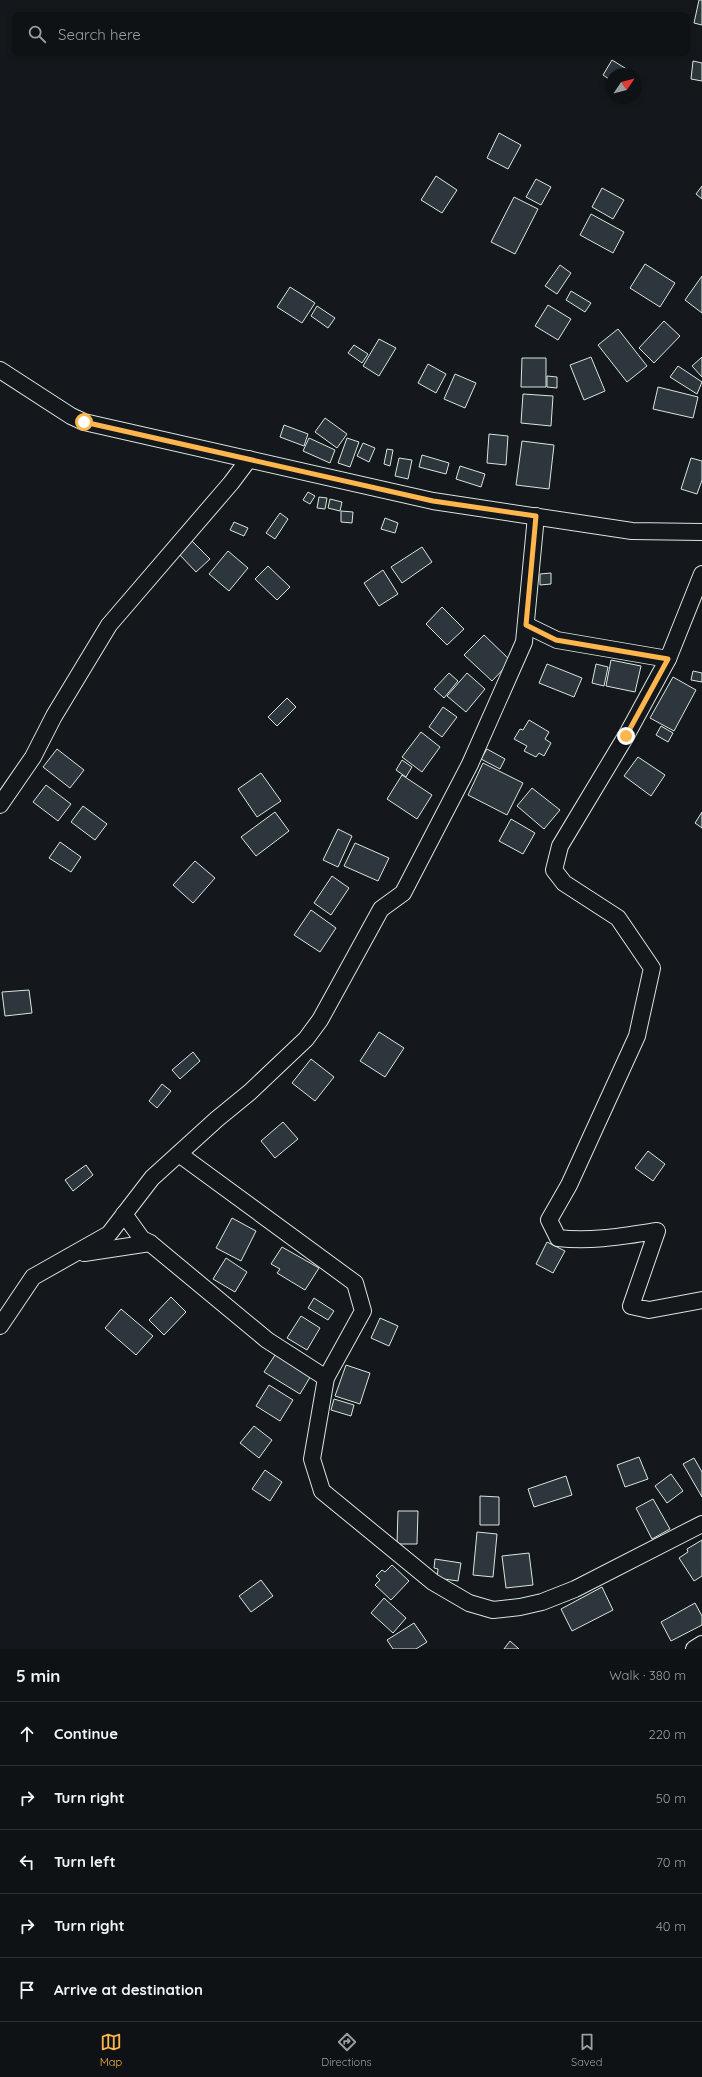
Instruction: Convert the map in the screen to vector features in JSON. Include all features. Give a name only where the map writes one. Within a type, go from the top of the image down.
[{"type":"street","points":[[0,370],[71,416],[84,422],[433,501],[632,531],[702,532]]},
{"type":"street","points":[[0,805],[33,757],[54,716],[109,625],[231,483],[249,459]]},
{"type":"street","points":[[0,1326],[33,1278],[109,1234],[152,1178],[217,1119],[250,1092],[306,1039],[320,1020],[381,909],[403,893],[470,764],[524,642],[536,516]]},
{"type":"street","points":[[702,574],[668,659],[626,736],[560,846],[554,870],[564,883],[618,918],[652,968],[637,1036],[569,1185],[549,1220],[558,1238],[571,1240],[600,1239],[657,1231],[631,1306],[649,1310],[702,1300]]},
{"type":"street","points":[[526,625],[556,640],[668,659]]},
{"type":"street","points":[[179,1154],[355,1283],[362,1312],[326,1378],[312,1459],[322,1491],[433,1582],[470,1603],[493,1610],[542,1602],[575,1590],[702,1524]]},
{"type":"street","points":[[124,1214],[142,1239],[150,1243],[267,1340],[326,1378]]},
{"type":"street","points":[[74,1254],[150,1243]]},
{"type":"street","points":[[694,1649],[702,1644]]},
{"type":"building","points":[[699,0],[702,0],[702,25],[694,23]]},
{"type":"building","points":[[612,60],[625,68],[607,68]]},
{"type":"building","points":[[693,61],[702,63],[702,81],[691,79]]},
{"type":"building","points":[[606,70],[606,77],[603,75]]},
{"type":"building","points":[[499,133],[521,145],[508,169],[487,158]]},
{"type":"building","points":[[436,176],[457,190],[442,213],[421,200]]},
{"type":"building","points":[[536,179],[551,187],[541,205],[526,197]]},
{"type":"building","points":[[702,186],[702,199],[696,194]]},
{"type":"building","points":[[602,188],[624,200],[613,219],[592,207]]},
{"type":"building","points":[[514,197],[538,209],[515,254],[491,242]]},
{"type":"building","points":[[591,214],[624,232],[613,253],[580,235]]},
{"type":"building","points":[[645,264],[675,283],[660,307],[630,288]]},
{"type":"building","points":[[560,265],[571,273],[557,294],[545,286]]},
{"type":"building","points":[[702,276],[702,313],[685,300]]},
{"type":"building","points":[[290,287],[315,303],[302,323],[277,307]]},
{"type":"building","points":[[571,291],[591,303],[585,312],[566,300]]},
{"type":"building","points":[[548,305],[571,319],[558,340],[535,326]]},
{"type":"building","points":[[317,306],[335,318],[328,328],[311,316]]},
{"type":"building","points":[[664,321],[680,336],[654,363],[639,348]]},
{"type":"building","points":[[618,329],[647,366],[627,382],[598,345]]},
{"type":"building","points":[[379,339],[396,348],[379,376],[363,366]]},
{"type":"building","points":[[354,345],[368,354],[362,363],[348,353]]},
{"type":"building","points":[[591,357],[605,391],[584,400],[570,365]]},
{"type":"building","points":[[702,357],[702,377],[692,366]]},
{"type":"building","points":[[522,358],[546,358],[546,387],[521,387]]},
{"type":"building","points":[[428,364],[446,374],[436,393],[418,383]]},
{"type":"building","points":[[678,366],[702,382],[697,394],[670,377]]},
{"type":"building","points":[[455,374],[476,383],[465,408],[444,399]]},
{"type":"building","points":[[547,376],[557,377],[557,388],[547,387]]},
{"type":"building","points":[[658,387],[698,397],[693,418],[653,409]]},
{"type":"building","points":[[523,394],[553,396],[551,426],[521,423]]},
{"type":"building","points":[[325,418],[347,434],[337,448],[315,432]]},
{"type":"building","points":[[284,425],[308,434],[304,446],[280,437]]},
{"type":"building","points":[[489,434],[508,436],[506,465],[487,463]]},
{"type":"building","points":[[309,438],[335,450],[330,463],[303,451]]},
{"type":"building","points":[[347,438],[359,442],[350,467],[338,463]]},
{"type":"building","points":[[522,441],[554,445],[549,489],[516,485]]},
{"type":"building","points":[[363,443],[375,448],[369,462],[357,456]]},
{"type":"building","points":[[387,449],[393,450],[390,466],[384,464]]},
{"type":"building","points":[[422,455],[449,463],[446,474],[419,467]]},
{"type":"building","points":[[399,458],[412,460],[408,479],[395,476]]},
{"type":"building","points":[[691,458],[702,461],[702,480],[697,494],[681,489]]},
{"type":"building","points":[[460,466],[485,474],[481,487],[456,479]]},
{"type":"building","points":[[308,492],[315,496],[310,504],[303,500]]},
{"type":"building","points":[[319,497],[327,498],[325,509],[317,508]]},
{"type":"building","points":[[330,499],[342,502],[340,511],[328,508]]},
{"type":"building","points":[[341,511],[353,512],[352,523],[341,522]]},
{"type":"building","points":[[280,513],[288,519],[275,539],[266,533]]},
{"type":"building","points":[[385,518],[398,523],[395,533],[381,529]]},
{"type":"building","points":[[234,522],[248,528],[244,536],[230,530]]},
{"type":"building","points":[[192,541],[210,559],[196,572],[179,554]]},
{"type":"building","points":[[422,547],[432,562],[402,583],[391,567]]},
{"type":"building","points":[[228,551],[248,568],[229,591],[209,574]]},
{"type":"building","points":[[268,566],[290,587],[277,600],[255,579]]},
{"type":"building","points":[[383,570],[398,594],[379,606],[364,583]]},
{"type":"building","points":[[551,573],[551,584],[540,585],[540,574]]},
{"type":"building","points":[[442,607],[464,629],[447,645],[426,624]]},
{"type":"building","points":[[484,635],[511,661],[492,681],[464,655]]},
{"type":"building","points":[[611,660],[641,666],[635,692],[606,686]]},
{"type":"building","points":[[547,664],[582,678],[574,697],[539,683]]},
{"type":"building","points":[[596,664],[608,667],[604,686],[592,683]]},
{"type":"building","points":[[693,671],[702,673],[702,682],[691,680]]},
{"type":"building","points":[[449,673],[458,681],[444,698],[434,689]]},
{"type":"building","points":[[467,673],[485,689],[466,712],[447,696]]},
{"type":"building","points":[[673,677],[696,690],[674,731],[650,718]]},
{"type":"building","points":[[287,698],[296,707],[277,726],[268,717]]},
{"type":"building","points":[[443,707],[457,717],[442,737],[429,727]]},
{"type":"building","points":[[529,720],[549,732],[545,739],[551,743],[544,756],[539,753],[536,757],[524,751],[527,746],[514,739],[520,729],[523,730]]},
{"type":"building","points":[[661,726],[673,733],[668,742],[656,735]]},
{"type":"building","points":[[421,732],[440,747],[422,772],[402,757]]},
{"type":"building","points":[[57,749],[84,770],[70,788],[43,767]]},
{"type":"building","points":[[487,749],[505,759],[500,769],[481,759]]},
{"type":"building","points":[[638,757],[665,775],[651,796],[624,776]]},
{"type":"building","points":[[402,760],[412,767],[406,777],[396,770]]},
{"type":"building","points":[[483,763],[523,783],[507,815],[468,795]]},
{"type":"building","points":[[261,773],[281,801],[257,817],[238,789]]},
{"type":"building","points":[[402,775],[432,795],[417,819],[387,799]]},
{"type":"building","points":[[46,785],[71,804],[58,821],[33,802]]},
{"type":"building","points":[[532,788],[560,810],[544,829],[517,806]]},
{"type":"building","points":[[83,806],[107,824],[95,840],[71,822]]},
{"type":"building","points":[[275,812],[289,831],[256,856],[241,837]]},
{"type":"building","points":[[702,812],[702,828],[695,823]]},
{"type":"building","points":[[511,819],[535,833],[523,854],[499,841]]},
{"type":"building","points":[[338,829],[352,836],[338,867],[323,860]]},
{"type":"building","points":[[60,842],[81,857],[71,872],[49,858]]},
{"type":"building","points":[[355,843],[389,858],[378,881],[344,866]]},
{"type":"building","points":[[195,861],[215,878],[193,903],[173,885]]},
{"type":"building","points":[[332,876],[349,888],[331,915],[314,903]]},
{"type":"building","points":[[311,910],[336,928],[320,952],[294,935]]},
{"type":"building","points":[[29,990],[32,1013],[5,1016],[2,992]]},
{"type":"building","points":[[379,1032],[404,1048],[385,1077],[360,1061]]},
{"type":"building","points":[[193,1052],[200,1061],[180,1079],[172,1070]]},
{"type":"building","points":[[311,1059],[334,1077],[315,1101],[292,1083]]},
{"type":"building","points":[[162,1084],[171,1091],[157,1108],[149,1101]]},
{"type":"building","points":[[283,1122],[298,1139],[275,1158],[261,1141]]},
{"type":"building","points":[[648,1151],[665,1164],[653,1181],[635,1168]]},
{"type":"building","points":[[86,1165],[93,1175],[73,1191],[65,1180]]},
{"type":"building","points":[[232,1218],[256,1231],[241,1261],[216,1248]]},
{"type":"building","points":[[547,1242],[565,1251],[553,1273],[536,1264]]},
{"type":"building","points":[[282,1247],[319,1268],[305,1290],[277,1273],[280,1269],[271,1264]]},
{"type":"building","points":[[226,1258],[247,1272],[235,1292],[213,1279]]},
{"type":"building","points":[[171,1297],[186,1312],[164,1335],[149,1320]]},
{"type":"building","points":[[314,1298],[334,1311],[328,1320],[308,1308]]},
{"type":"building","points":[[121,1309],[153,1336],[136,1355],[105,1328]]},
{"type":"building","points":[[301,1316],[320,1328],[307,1350],[287,1338]]},
{"type":"building","points":[[380,1318],[398,1326],[389,1346],[371,1338]]},
{"type":"building","points":[[277,1352],[312,1374],[300,1394],[264,1372]]},
{"type":"building","points":[[346,1365],[370,1373],[360,1404],[335,1396]]},
{"type":"building","points":[[269,1385],[293,1400],[280,1421],[256,1406]]},
{"type":"building","points":[[334,1399],[354,1405],[351,1416],[331,1410]]},
{"type":"building","points":[[254,1426],[272,1440],[259,1458],[240,1443]]},
{"type":"building","points":[[639,1457],[648,1479],[625,1487],[617,1465]]},
{"type":"building","points":[[694,1458],[702,1472],[702,1497],[683,1464]]},
{"type":"building","points":[[265,1470],[282,1482],[270,1501],[252,1489]]},
{"type":"building","points":[[671,1474],[683,1491],[667,1503],[655,1486]]},
{"type":"building","points":[[566,1476],[572,1495],[534,1507],[528,1489]]},
{"type":"building","points":[[480,1496],[499,1497],[499,1525],[480,1525]]},
{"type":"building","points":[[653,1499],[670,1529],[652,1539],[636,1508]]},
{"type":"building","points":[[398,1511],[418,1511],[417,1544],[397,1544]]},
{"type":"building","points":[[477,1532],[497,1534],[493,1577],[473,1575]]},
{"type":"building","points":[[702,1540],[702,1576],[694,1581],[679,1558],[688,1552],[687,1549]]},
{"type":"building","points":[[529,1553],[533,1585],[506,1588],[502,1556]]},
{"type":"building","points":[[435,1559],[461,1563],[458,1581],[437,1578],[438,1569],[434,1568]]},
{"type":"building","points":[[392,1565],[409,1581],[391,1600],[375,1585],[380,1580],[376,1576],[382,1570],[385,1572]]},
{"type":"building","points":[[261,1580],[273,1596],[251,1612],[239,1596]]},
{"type":"building","points":[[602,1587],[613,1610],[572,1631],[561,1609]]},
{"type":"building","points":[[384,1598],[406,1618],[393,1633],[371,1613]]},
{"type":"building","points":[[695,1603],[702,1616],[702,1625],[671,1641],[661,1622]]},
{"type":"building","points":[[414,1623],[427,1642],[416,1649],[393,1649],[387,1640]]},
{"type":"building","points":[[510,1641],[519,1649],[504,1649]]},
{"type":"route","points":[[84,422],[433,501],[536,516],[526,625],[556,640],[668,659],[626,736]]}]
